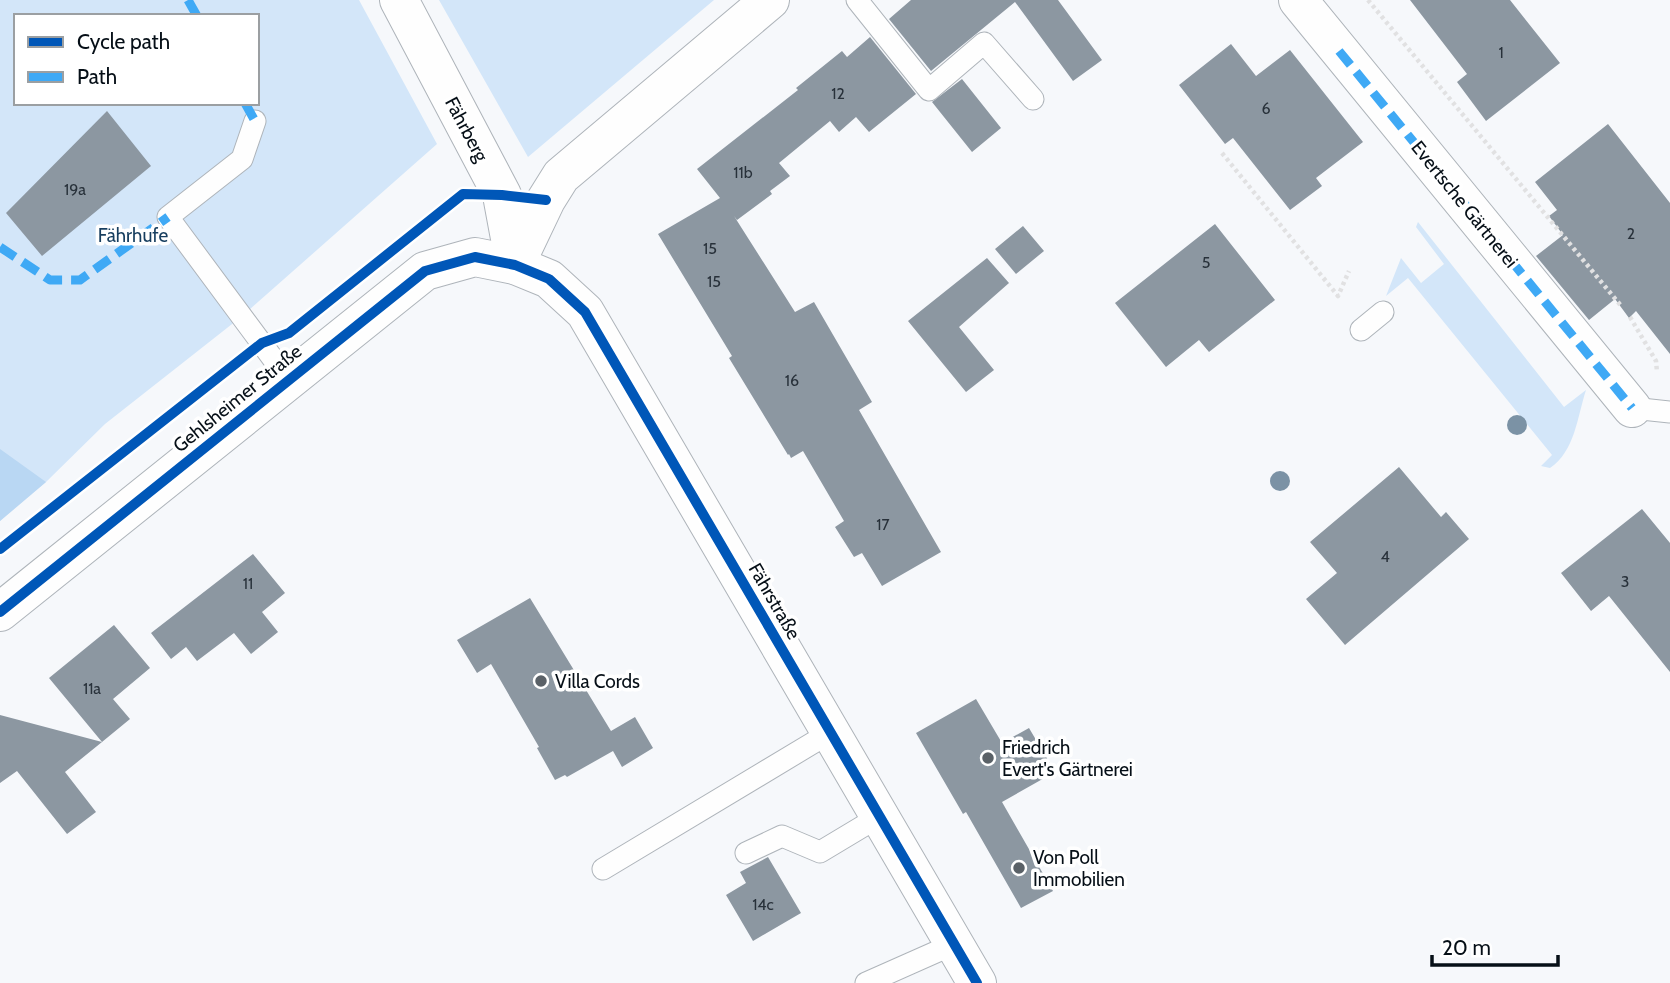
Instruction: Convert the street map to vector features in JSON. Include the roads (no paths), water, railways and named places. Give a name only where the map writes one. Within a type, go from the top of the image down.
[{"type":"street","name":"Fährberg","points":[[399,0],[502,195],[515,265]]},
{"type":"street","points":[[515,265],[546,200],[561,176],[770,0]]},
{"type":"street","name":"Evertsche Gärtnerei","points":[[1298,0],[1632,408]]},
{"type":"street","name":"Gehlsheimer Straße","points":[[0,612],[425,271],[475,257],[515,265]]},
{"type":"street","name":"Fährstraße","points":[[515,265],[548,279],[585,312],[977,983]]},
{"type":"lane","points":[[857,0],[929,90],[984,43],[1033,99]]},
{"type":"lane","points":[[256,121],[242,159],[168,217],[288,379]]},
{"type":"lane","points":[[1361,330],[1383,312]]},
{"type":"lane","points":[[1632,408],[1670,412]]},
{"type":"lane","points":[[603,869],[831,732]]},
{"type":"lane","points":[[746,853],[782,836],[820,852],[880,816]]},
{"type":"lane","points":[[866,983],[954,944]]},
{"type":"place","name":"Villa Cords","points":[[541,681]]},
{"type":"place","name":"Friedrich Evert's Gärtnerei","points":[[988,758]]},
{"type":"place","name":"Von Poll Immobilien","points":[[1019,868]]},
{"type":"park label","name":"Fährhufe","points":[[133,235]]}]
